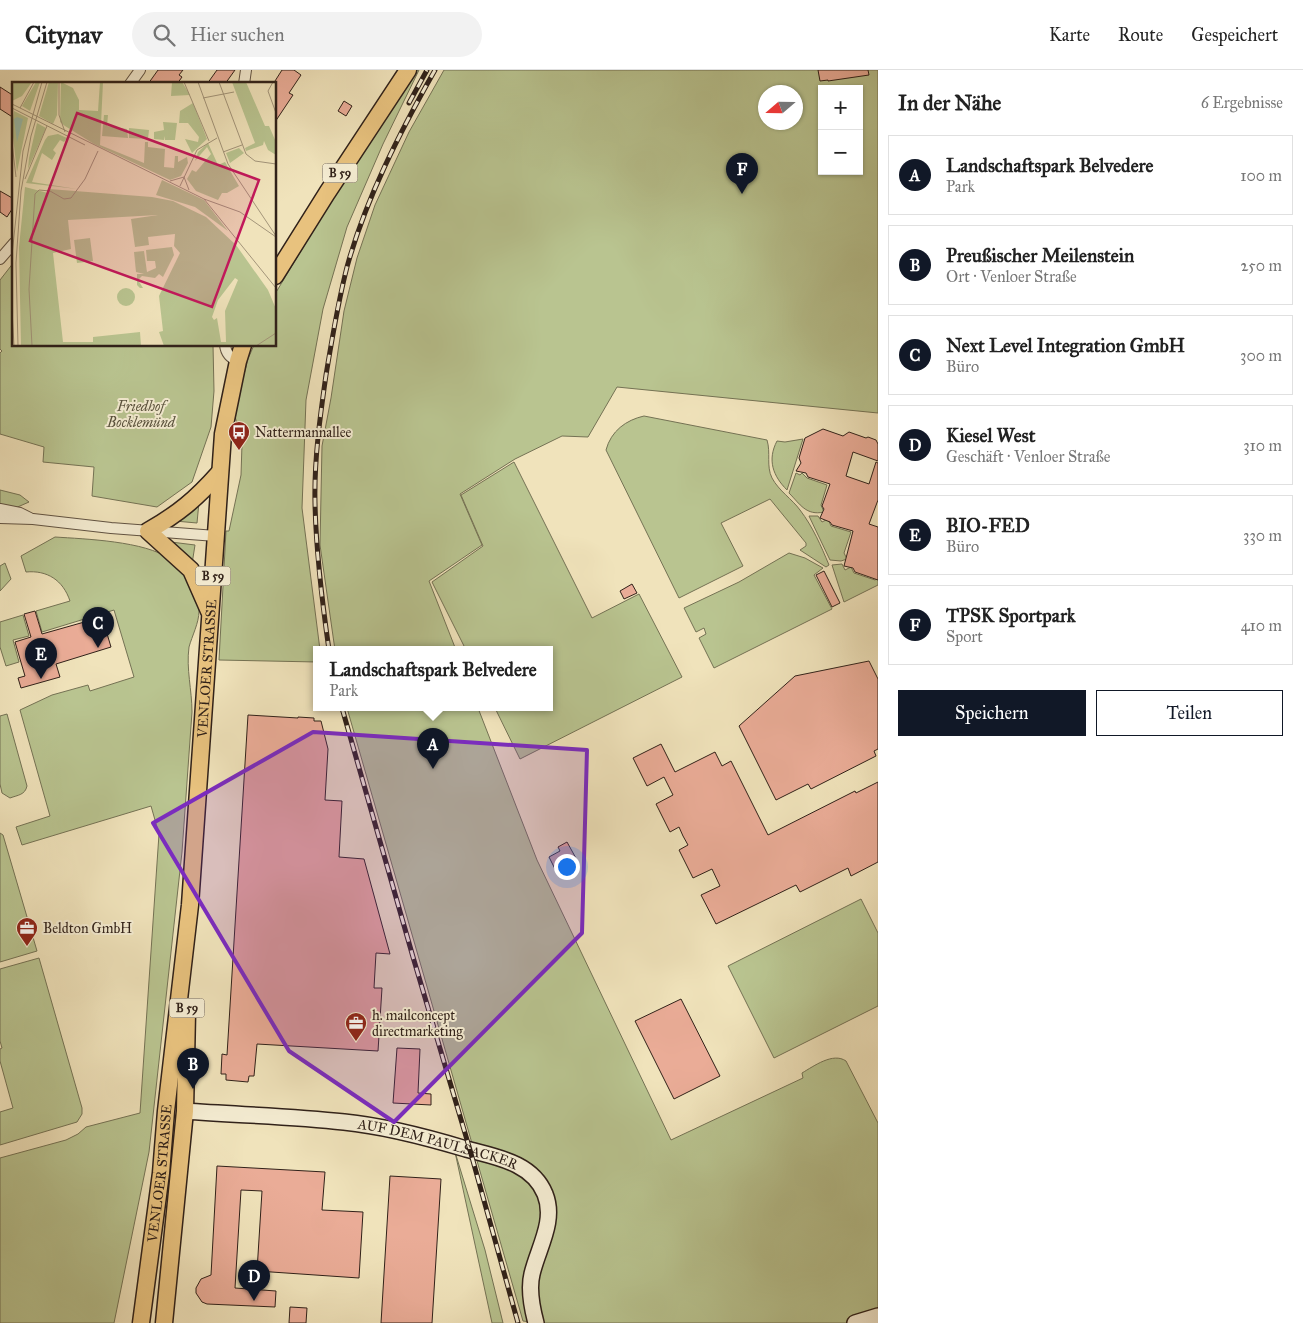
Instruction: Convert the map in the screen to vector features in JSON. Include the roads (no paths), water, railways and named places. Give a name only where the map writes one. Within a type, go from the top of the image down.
[{"type":"main road","name":"B 59","points":[[276,274],[408,70]]},
{"type":"main road","name":"VENLOER STRASSE","points":[[164,1323],[185,1111],[190,904],[219,473],[223,434],[238,361],[244,346]]},
{"type":"main road","points":[[210,616],[191,570],[148,531],[169,519],[190,503],[219,473]]},
{"type":"main road","name":"VENLOER STRASSE","points":[[141,1323],[162,1173],[166,1110],[190,904]]},
{"type":"main road","points":[[166,1110],[185,1111]]},
{"type":"street","points":[[131,82],[140,70]]},
{"type":"street","points":[[0,258],[12,245]]},
{"type":"street","points":[[225,346],[230,358],[238,361]]},
{"type":"street","points":[[0,509],[20,512],[33,519]]},
{"type":"street","points":[[0,518],[33,519],[216,536]]},
{"type":"street","name":"AUF DEM PAULSACKER","points":[[185,1111],[344,1122],[383,1128],[470,1150],[514,1163],[528,1170],[539,1181],[546,1194],[549,1210],[548,1226],[532,1276],[531,1292],[536,1323]]},
{"type":"street","points":[[855,1323],[878,1316]]},
{"type":"railway","points":[[409,103],[427,70]]},
{"type":"railway","points":[[328,646],[318,559],[315,487],[316,455],[335,321],[347,267],[364,216],[397,141],[435,70]]},
{"type":"railway","points":[[343,711],[518,1323]]},
{"type":"place","name":"TPSK Sportpark","points":[[742,194]]},
{"type":"place","name":"Nattermannallee","points":[[239,451]]},
{"type":"place","name":"Next Level Integration GmbH","points":[[98,648]]},
{"type":"place","name":"BIO-FED","points":[[41,679]]},
{"type":"place","name":"Landschaftspark Belvedere","points":[[433,769]]},
{"type":"place","name":"Beldton GmbH","points":[[27,947]]},
{"type":"place","name":"h. mailconcept directmarketing","points":[[356,1042]]},
{"type":"place","name":"Preußischer Meilenstein","points":[[193,1089]]},
{"type":"place","name":"Kiesel West","points":[[254,1301]]},
{"type":"park label","name":"Friedhof Bocklemünd","points":[[141,414]]}]
